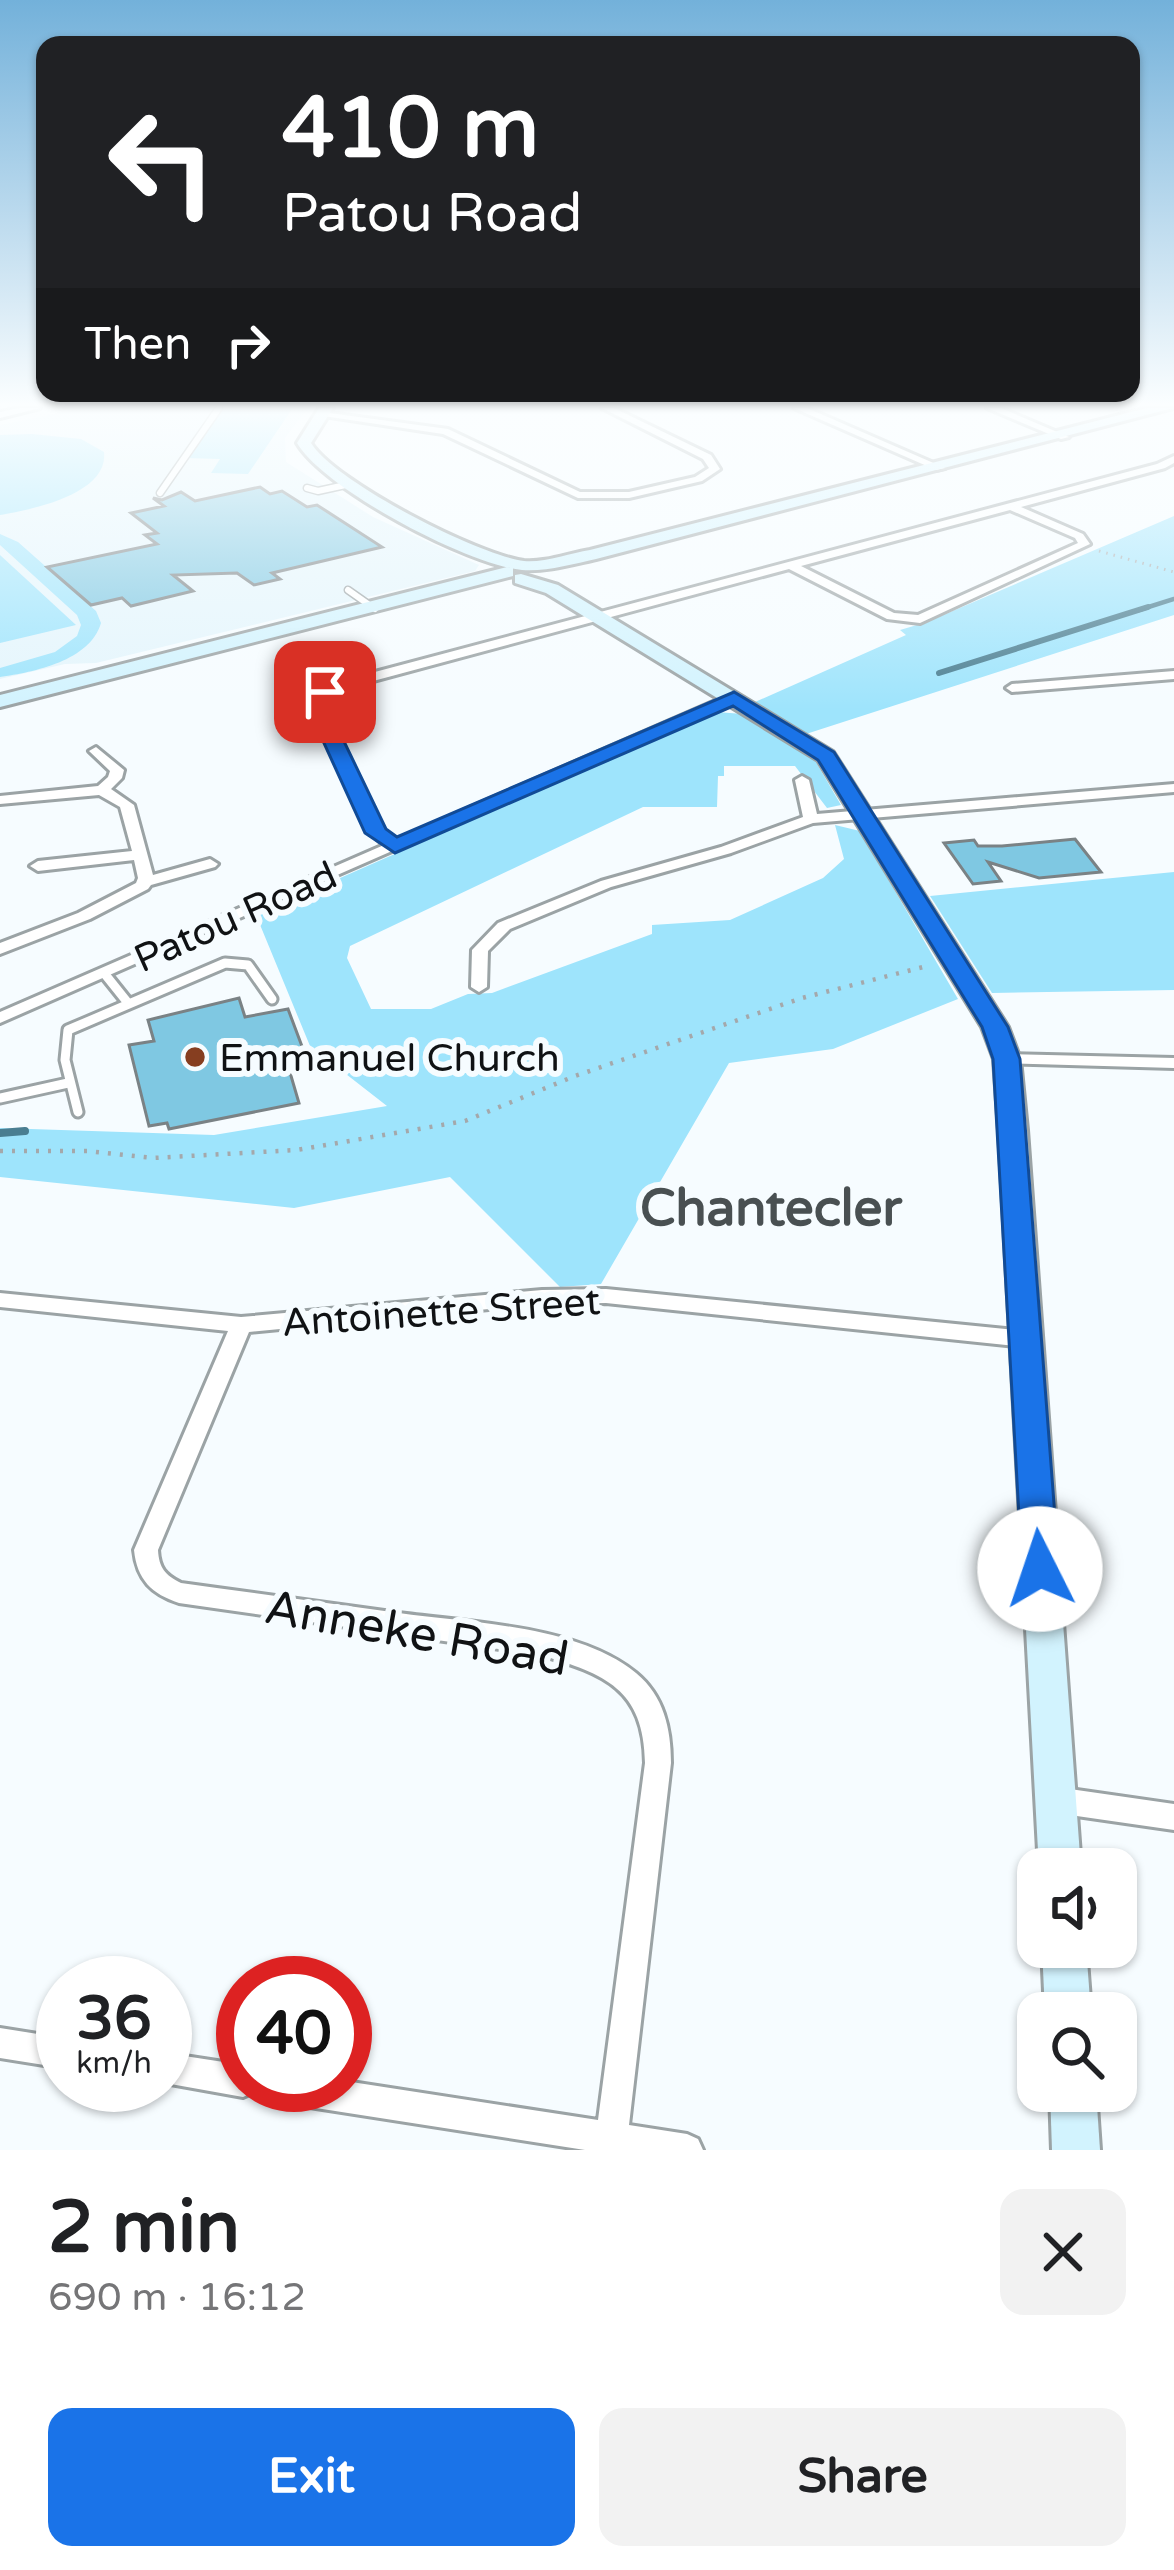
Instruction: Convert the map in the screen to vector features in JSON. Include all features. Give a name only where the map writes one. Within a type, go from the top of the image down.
[{"type":"street","points":[[388,508],[524,572],[822,752],[866,815],[995,1027],[1007,1059],[1059,1848]]},
{"type":"street","points":[[0,701],[778,508]]},
{"type":"street","points":[[395,846],[376,833],[318,708],[320,696],[340,685],[1002,508]]},
{"type":"street","points":[[790,565],[891,616],[915,620],[1083,546],[1079,536],[1016,508]]},
{"type":"street","points":[[1012,688],[1174,675]]},
{"type":"street","name":"Patou Road","points":[[0,1018],[734,698]]},
{"type":"street","points":[[0,800],[102,790],[116,778],[117,770],[96,751]]},
{"type":"street","points":[[802,780],[811,819]]},
{"type":"street","points":[[479,987],[480,950],[504,926],[607,884],[726,850],[811,819],[1174,788]]},
{"type":"street","points":[[102,790],[127,805],[145,882]]},
{"type":"street","points":[[38,866],[141,855]]},
{"type":"street","points":[[0,949],[133,894],[145,882],[210,864]]},
{"type":"street","points":[[1007,1059],[1174,1064]]},
{"type":"street","name":"Antoinette Street","points":[[0,1300],[241,1324],[605,1296],[1024,1339]]},
{"type":"street","name":"Anneke Road","points":[[241,1324],[146,1550],[146,1562],[157,1582],[178,1593],[541,1644],[570,1652],[624,1679],[654,1711],[660,1738],[658,1763],[612,2138]]},
{"type":"street","points":[[1056,1800],[1174,1817]]},
{"type":"street","points":[[0,2043],[36,2049]]},
{"type":"street","points":[[372,2101],[687,2150]]},
{"type":"street","points":[[1073,2112],[1076,2150]]},
{"type":"lane","points":[[348,590],[375,609]]},
{"type":"lane","points":[[77,1112],[68,1083],[64,1037],[68,1030],[237,962],[248,965],[272,999]]},
{"type":"lane","points":[[104,973],[128,1003]]},
{"type":"lane","points":[[0,1098],[68,1083]]},
{"type":"path","points":[[1083,546],[1174,572]]},
{"type":"path","points":[[0,1151],[87,1151],[153,1158],[297,1150],[466,1121],[575,1076],[802,998],[919,965],[957,966]]},
{"type":"shaded area","points":[[0,508],[359,508],[479,565],[475,571],[96,663],[65,664],[0,679]]},
{"type":"shaded area","points":[[0,508],[32,508],[30,509],[0,515]]},
{"type":"shaded area","points":[[1174,516],[1174,615],[806,734],[755,702],[906,635],[900,630]]},
{"type":"shaded area","points":[[0,534],[18,542],[96,611],[101,623],[95,636],[73,655],[44,668],[0,677],[0,668],[55,652],[77,636],[81,625],[77,615],[0,545]]},
{"type":"shaded area","points":[[0,555],[76,625],[0,643]]},
{"type":"shaded area","points":[[717,712],[743,714],[813,757],[841,805],[827,808],[795,766],[724,766],[724,776],[718,776],[717,807],[643,807],[350,946],[347,958],[371,1009],[431,1009],[468,994],[492,993],[652,934],[652,925],[730,920],[823,878],[844,859],[835,825],[860,831],[958,999],[833,1049],[729,1063],[601,1284],[560,1287],[450,1177],[294,1208],[0,1177],[0,1128],[214,1135],[387,1106],[310,1046],[256,915]]},
{"type":"shaded area","points":[[1174,872],[1174,990],[992,993],[930,896]]},
{"type":"building","points":[[153,508],[322,508],[382,547],[272,573],[280,579],[254,585],[237,573],[173,575],[193,591],[131,606],[122,598],[91,605],[47,567],[157,544],[145,535],[157,533],[131,513]]},
{"type":"building","points":[[1075,839],[1101,872],[1039,878],[988,862],[1001,881],[973,884],[944,843],[974,840],[978,846],[1002,846]]},
{"type":"building","name":"Emmanuel Church","points":[[239,998],[245,1017],[288,1009],[303,1049],[284,1052],[299,1103],[169,1129],[167,1123],[149,1126],[129,1045],[154,1041],[148,1020]]},
{"type":"waterway","points":[[1139,610],[1174,599]]},
{"type":"waterway","points":[[939,673],[1148,607]]},
{"type":"waterway","points":[[0,1133],[25,1131]]},
{"type":"place","name":"Emmanuel Church","points":[[195,1057]]},
{"type":"district","name":"Chantecler","points":[[771,1207]]},
{"type":"route","points":[[325,692],[317,700],[318,708],[376,833],[395,846],[734,698],[826,756],[995,1027],[1007,1059],[1040,1569]]}]
